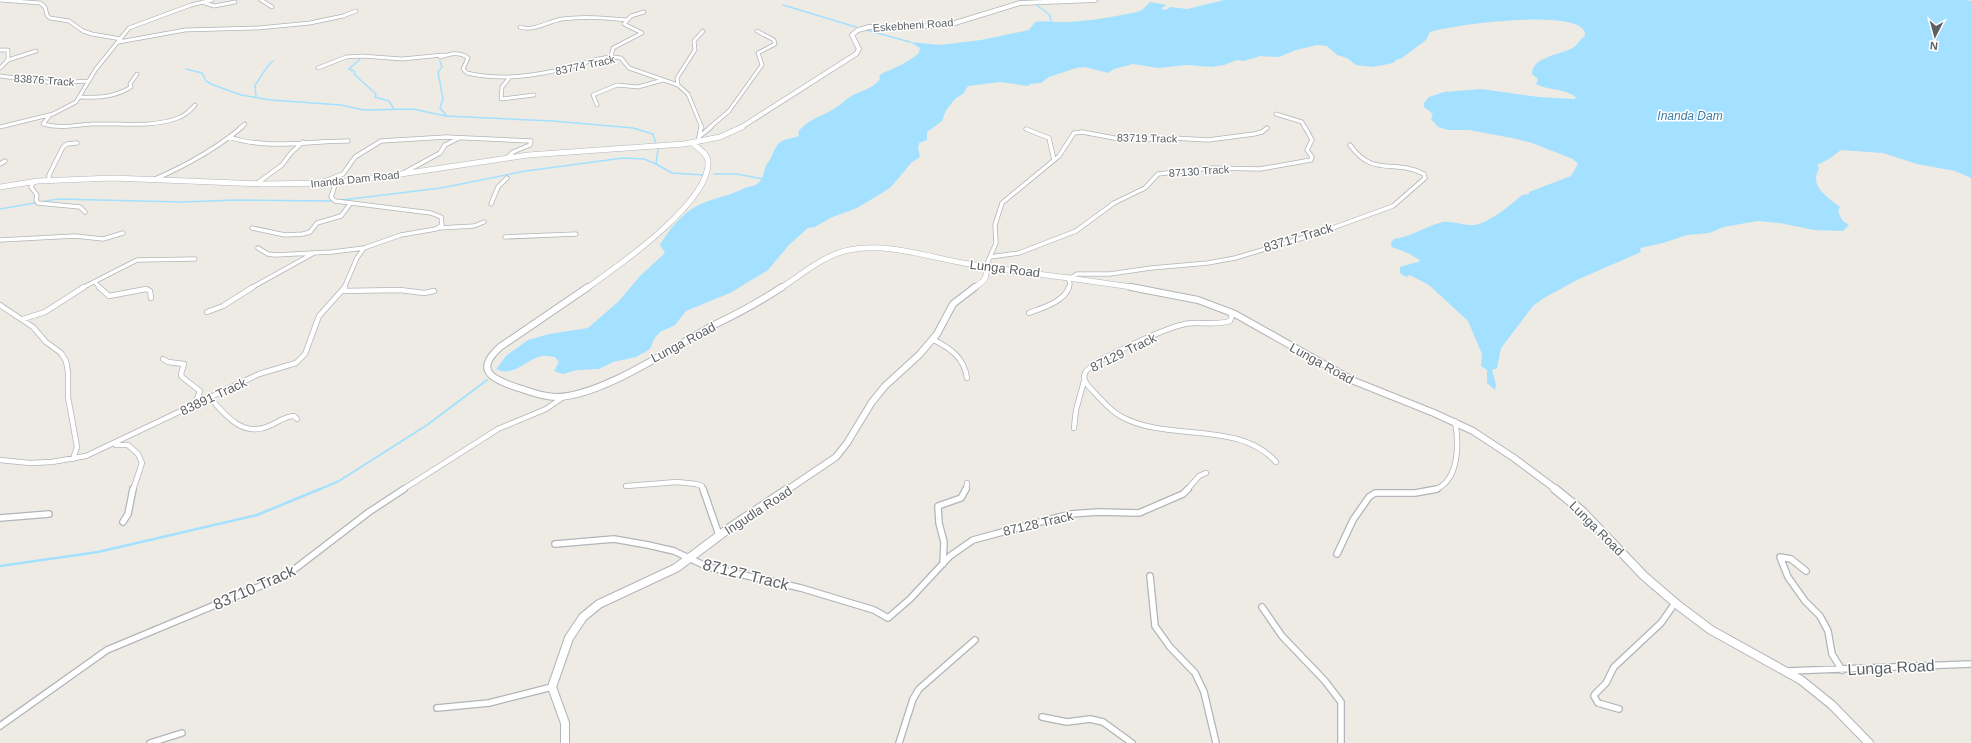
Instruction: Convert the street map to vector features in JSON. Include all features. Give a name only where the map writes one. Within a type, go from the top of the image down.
[{"type":"street","points":[[0,0],[42,4],[45,7],[47,16],[50,18],[69,21],[83,31],[120,40],[147,38],[185,30],[258,28],[310,23],[343,16],[356,11]]},
{"type":"street","points":[[0,127],[50,114],[70,106],[80,97],[96,69],[120,40],[124,31],[132,26],[212,0]]},
{"type":"street","points":[[261,0],[272,7]]},
{"type":"street","name":"Eskebheni Road","points":[[708,140],[731,132],[751,121],[856,54],[859,49],[852,35],[858,30],[874,27],[913,27],[955,23],[1020,3],[1095,0]]},
{"type":"street","points":[[202,2],[214,6],[235,2]]},
{"type":"street","points":[[611,57],[613,48],[642,33],[625,26],[624,23],[631,16],[644,12]]},
{"type":"street","points":[[520,27],[528,29],[554,20],[588,16],[628,20]]},
{"type":"street","points":[[700,136],[701,125],[685,90],[678,85],[677,78],[694,51],[694,40],[703,31]]},
{"type":"street","points":[[695,143],[700,136],[729,111],[744,92],[754,74],[762,65],[758,53],[775,44],[774,40],[757,31]]},
{"type":"street","points":[[0,50],[8,50],[8,60]]},
{"type":"street","name":"83876 Track","points":[[0,68],[8,60],[36,51]]},
{"type":"street","points":[[318,68],[341,58],[354,56],[402,59],[437,54],[445,55]]},
{"type":"street","name":"83774 Track","points":[[440,57],[445,55],[466,56],[468,58],[463,70],[467,73],[510,76],[540,74],[611,57],[621,58],[629,68],[678,85]]},
{"type":"street","points":[[80,97],[100,98],[123,92],[131,87],[130,84],[137,74]]},
{"type":"street","name":"83876 Track","points":[[0,76],[55,83],[88,82]]},
{"type":"street","points":[[510,76],[502,86],[501,99],[534,95]]},
{"type":"street","points":[[596,105],[593,95],[617,85],[638,87],[663,80]]},
{"type":"street","points":[[50,114],[43,124],[53,126],[110,124],[138,125],[171,120],[192,111],[195,105]]},
{"type":"street","name":"87130 Track","points":[[990,257],[1019,253],[1076,232],[1114,203],[1145,188],[1158,174],[1210,168],[1260,169],[1311,160],[1312,157],[1307,150],[1312,140],[1304,124],[1276,114]]},
{"type":"street","points":[[155,179],[173,171],[229,137],[245,124]]},
{"type":"street","name":"83719 Track","points":[[986,266],[996,243],[995,225],[1002,203],[1059,156],[1072,134],[1078,132],[1125,140],[1173,138],[1208,140],[1254,134],[1262,132],[1267,128]]},
{"type":"street","points":[[1026,129],[1049,138],[1054,160]]},
{"type":"street","points":[[229,137],[244,142],[264,144],[348,141]]},
{"type":"street","points":[[319,183],[343,174],[355,157],[381,141],[460,138],[531,141],[530,145],[513,152],[507,158]]},
{"type":"street","points":[[401,174],[440,154],[446,145],[460,138]]},
{"type":"street","name":"Inanda Dam Road","points":[[0,187],[49,179],[106,178],[256,184],[336,182],[547,153],[695,143],[708,140]]},
{"type":"street","points":[[49,179],[49,175],[63,147],[67,144],[77,142]]},
{"type":"street","points":[[256,184],[284,164],[291,153],[303,142]]},
{"type":"street","name":"Lunga Road","points":[[695,143],[705,153],[708,160],[708,172],[700,189],[686,205],[650,240],[619,265],[511,339],[490,358],[487,369],[494,377],[528,391],[545,396],[562,398],[581,393],[629,371],[749,308],[806,271],[846,250],[858,248],[876,248],[1173,294],[1228,309],[1249,319],[1312,360],[1346,378],[1405,403],[1455,421],[1490,442],[1556,489],[1600,529],[1645,576],[1703,625],[1723,638],[1788,671],[1812,689],[1848,720],[1869,743]]},
{"type":"street","name":"83717 Track","points":[[1070,277],[1077,274],[1110,274],[1159,267],[1208,263],[1235,258],[1316,234],[1393,206],[1425,178],[1424,174],[1413,167],[1380,166],[1367,163],[1358,156],[1350,145]]},
{"type":"street","points":[[0,164],[5,161]]},
{"type":"street","points":[[491,204],[498,187],[507,178]]},
{"type":"street","points":[[34,181],[31,187],[37,195],[36,200],[38,203],[80,208],[85,212]]},
{"type":"street","points":[[336,182],[331,199],[335,201],[436,214],[441,217],[442,221],[442,225],[439,228]]},
{"type":"street","points":[[252,228],[281,234],[302,235],[313,230],[315,227],[314,225],[317,222],[341,216],[350,204]]},
{"type":"street","points":[[258,248],[271,255],[364,248],[401,235],[439,228],[474,226],[484,222]]},
{"type":"street","points":[[0,240],[74,236],[102,240],[109,239],[123,233]]},
{"type":"street","points":[[505,236],[576,234]]},
{"type":"street","name":"83891 Track","points":[[0,460],[30,463],[73,459],[105,448],[259,374],[300,361],[305,354],[319,316],[342,291],[348,282],[357,258],[364,248]]},
{"type":"street","points":[[207,312],[223,306],[232,298],[248,292],[251,288],[315,252]]},
{"type":"street","points":[[23,319],[51,308],[76,292],[139,260],[195,259]]},
{"type":"street","name":"Ingudla Road","points":[[552,687],[569,638],[583,617],[598,604],[676,568],[720,535],[836,457],[854,432],[872,402],[932,340],[954,304],[985,280],[987,276],[986,266]]},
{"type":"street","points":[[1029,313],[1063,296],[1070,288],[1070,277]]},
{"type":"street","points":[[95,282],[105,294],[109,296],[146,288],[150,291],[151,298]]},
{"type":"street","points":[[342,291],[400,290],[424,293],[434,291]]},
{"type":"street","points":[[0,305],[33,327],[46,342],[61,353],[66,360],[68,372],[68,397],[77,447],[73,459]]},
{"type":"street","name":"87129 Track","points":[[1228,309],[1232,316],[1230,321],[1194,322],[1164,332],[1094,364],[1084,372],[1084,381],[1113,411],[1130,421],[1158,428],[1209,434],[1254,444],[1267,452],[1276,462]]},
{"type":"street","points":[[932,340],[949,347],[963,361],[967,378]]},
{"type":"street","points":[[163,359],[168,362],[184,364],[181,374],[182,377],[200,391],[195,404]]},
{"type":"street","points":[[1074,428],[1076,410],[1084,381]]},
{"type":"street","points":[[210,398],[240,426],[251,430],[259,430],[289,416],[294,416],[297,419]]},
{"type":"street","name":"83710 Track","points":[[0,726],[107,650],[287,575],[369,512],[498,428],[546,409],[562,398]]},
{"type":"street","points":[[1337,554],[1350,526],[1369,495],[1375,493],[1417,493],[1443,486],[1449,480],[1457,450],[1458,436],[1455,421]]},
{"type":"street","points":[[105,448],[125,444],[141,459],[141,470],[131,496],[128,514],[123,522]]},
{"type":"street","name":"87128 Track","points":[[888,618],[906,603],[962,546],[981,537],[1030,525],[1058,516],[1092,512],[1125,514],[1139,513],[1183,494],[1199,476],[1206,474]]},
{"type":"street","points":[[626,486],[675,482],[698,484],[702,486],[720,535]]},
{"type":"street","points":[[943,564],[944,542],[939,523],[938,506],[963,498],[966,492],[967,483]]},
{"type":"street","points":[[0,518],[49,514]]},
{"type":"street","name":"87127 Track","points":[[555,544],[614,539],[674,551],[708,568],[801,588],[874,610],[888,618]]},
{"type":"street","points":[[1806,571],[1793,559],[1784,556],[1780,557],[1788,577],[1805,601],[1820,616],[1828,631],[1832,654],[1842,670]]},
{"type":"street","points":[[1150,576],[1155,626],[1170,647],[1195,673],[1204,692],[1216,743]]},
{"type":"street","points":[[1619,709],[1598,703],[1594,696],[1595,693],[1607,682],[1609,673],[1614,667],[1661,623],[1676,603]]},
{"type":"street","points":[[1262,607],[1282,636],[1325,681],[1341,702],[1341,743]]},
{"type":"street","points":[[899,743],[913,699],[919,689],[962,653],[975,640]]},
{"type":"street","name":"Lunga Road","points":[[1788,671],[1971,664]]},
{"type":"street","points":[[436,708],[489,703],[552,687],[565,723],[566,743]]},
{"type":"street","points":[[1042,717],[1056,721],[1090,719],[1116,730],[1132,743]]},
{"type":"street","points":[[150,743],[182,734]]},
{"type":"water","name":"Inanda Dam","points":[[1224,0],[1971,1],[1971,178],[1955,171],[1917,164],[1883,153],[1841,150],[1829,159],[1817,165],[1819,168],[1816,175],[1816,181],[1825,195],[1840,207],[1838,211],[1842,220],[1849,225],[1843,231],[1814,230],[1780,223],[1757,221],[1724,227],[1709,233],[1687,235],[1663,243],[1640,248],[1641,252],[1577,280],[1544,298],[1533,306],[1501,348],[1497,368],[1492,370],[1496,385],[1495,390],[1487,383],[1487,370],[1481,366],[1482,354],[1468,321],[1429,285],[1410,275],[1406,277],[1400,273],[1400,267],[1421,261],[1410,254],[1392,247],[1391,242],[1394,239],[1407,236],[1443,222],[1476,225],[1498,214],[1522,195],[1529,194],[1529,192],[1571,176],[1578,164],[1573,159],[1532,143],[1517,139],[1469,130],[1448,130],[1438,127],[1431,119],[1433,114],[1424,107],[1424,103],[1429,97],[1444,92],[1481,89],[1539,97],[1575,99],[1576,97],[1567,92],[1546,88],[1536,84],[1538,79],[1532,74],[1533,68],[1537,63],[1574,47],[1585,36],[1580,27],[1565,22],[1543,20],[1516,20],[1463,25],[1430,32],[1426,40],[1402,58],[1393,63],[1373,67],[1356,65],[1347,58],[1337,55],[1327,46],[1317,45],[1296,50],[1279,57],[1260,56],[1244,61],[1237,60],[1224,65],[1212,67],[1187,65],[1158,68],[1133,64],[1114,69],[1108,73],[1085,67],[1076,68],[1049,77],[1041,83],[1030,84],[1028,86],[1000,82],[968,86],[963,94],[956,98],[946,110],[942,121],[927,132],[927,140],[919,143],[918,148],[920,157],[912,162],[891,187],[857,208],[830,218],[815,227],[808,228],[789,245],[768,270],[730,293],[686,311],[675,325],[660,332],[654,339],[650,349],[636,357],[613,362],[599,369],[577,370],[563,374],[554,371],[559,362],[555,357],[545,356],[536,358],[514,370],[503,371],[496,369],[506,356],[528,340],[549,334],[588,328],[619,301],[640,276],[665,253],[660,245],[668,233],[684,215],[696,206],[703,203],[757,184],[762,179],[766,165],[777,145],[787,139],[797,137],[799,135],[798,132],[810,121],[834,109],[851,96],[871,87],[880,79],[879,76],[919,53],[920,48],[910,42],[939,45],[981,40],[1029,30],[1035,22],[1084,21],[1137,12],[1142,10],[1150,2],[1167,5],[1161,8],[1165,10],[1171,7],[1187,9]]},
{"type":"waterway","points":[[1034,3],[1050,15],[1051,21]]},
{"type":"waterway","points":[[783,5],[856,27]]},
{"type":"waterway","points":[[866,30],[910,42]]},
{"type":"waterway","points":[[360,59],[349,69],[354,71],[355,75],[376,94],[375,97],[389,101],[394,109]]},
{"type":"waterway","points":[[256,97],[255,85],[273,61]]},
{"type":"waterway","points":[[440,61],[442,67],[438,72],[443,99],[440,108],[446,115]]},
{"type":"waterway","points":[[186,69],[202,73],[206,81],[211,84],[241,95],[271,100],[341,105],[364,110],[413,109],[446,116],[553,121],[633,128],[653,134],[656,144]]},
{"type":"waterway","points":[[656,164],[658,148]]},
{"type":"waterway","points":[[342,200],[441,188],[526,171],[623,158],[644,159],[656,164]]},
{"type":"waterway","points":[[656,164],[672,173],[704,175]]},
{"type":"waterway","points":[[714,174],[737,174],[763,179]]},
{"type":"waterway","points":[[0,209],[58,199],[182,202],[236,200],[334,201]]},
{"type":"waterway","points":[[318,490],[339,481],[427,425],[487,380]]},
{"type":"waterway","points":[[0,566],[98,552],[257,515],[320,489]]}]
